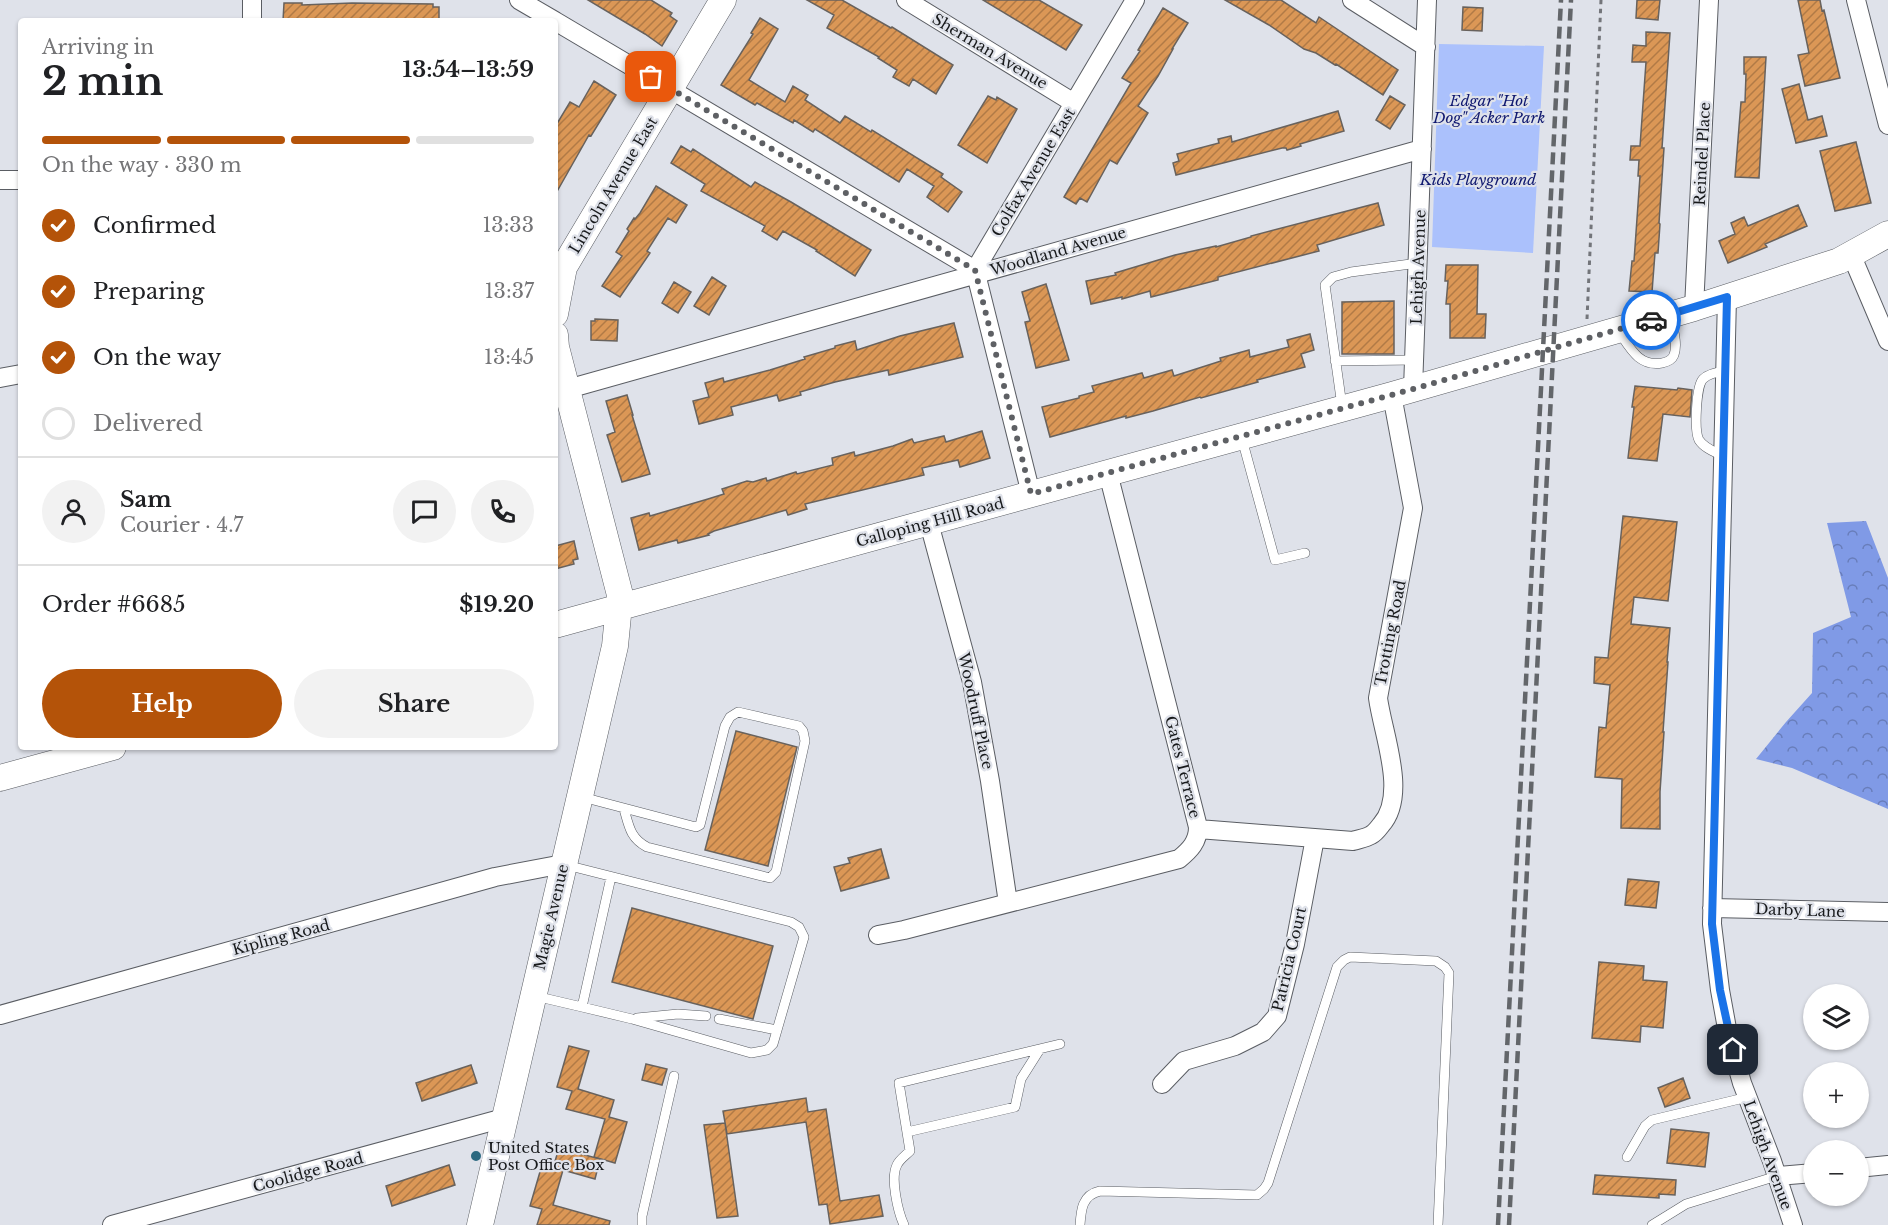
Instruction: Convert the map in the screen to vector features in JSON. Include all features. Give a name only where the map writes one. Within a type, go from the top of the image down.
[{"type":"main road","name":"Lincoln Avenue East","points":[[558,281],[564,267],[723,0]]},
{"type":"main road","name":"Galloping Hill Road","points":[[558,625],[1403,392],[1682,311],[1839,261],[1888,234]]},
{"type":"main road","points":[[558,365],[561,391],[620,595],[619,608]]},
{"type":"main road","name":"Magie Avenue","points":[[480,1225],[615,646],[619,608]]},
{"type":"main road","points":[[0,778],[100,750]]},
{"type":"street","points":[[252,0],[252,18]]},
{"type":"street","points":[[519,0],[550,18]]},
{"type":"street","name":"Sherman Avenue","points":[[906,0],[1074,103]]},
{"type":"street","name":"Colfax Avenue East","points":[[976,272],[1135,0]]},
{"type":"street","points":[[1352,0],[1426,47]]},
{"type":"street","name":"Lehigh Avenue","points":[[1403,392],[1414,360],[1427,0]]},
{"type":"street","name":"Reindel Place","points":[[1682,311],[1709,0]]},
{"type":"street","points":[[1856,0],[1888,125]]},
{"type":"street","points":[[558,23],[976,272],[1031,494]]},
{"type":"street","name":"Woodland Avenue","points":[[561,391],[976,272],[1422,149]]},
{"type":"street","points":[[0,180],[18,180]]},
{"type":"street","points":[[1851,254],[1888,341]]},
{"type":"street","name":"Lehigh Avenue","points":[[1727,297],[1712,924],[1728,1034],[1793,1225]]},
{"type":"street","points":[[0,378],[18,375]]},
{"type":"street","name":"Trotting Road","points":[[1198,829],[1353,841],[1372,835],[1391,810],[1393,776],[1378,698],[1413,508],[1403,392]]},
{"type":"street","name":"Gates Terrace","points":[[878,935],[1179,859],[1195,843],[1198,829],[1108,473]]},
{"type":"street","name":"Woodruff Place","points":[[928,523],[972,682],[990,781],[1008,903]]},
{"type":"street","name":"Patricia Court","points":[[1162,1084],[1184,1061],[1244,1041],[1263,1032],[1277,1016],[1295,944],[1315,838]]},
{"type":"street","name":"Kipling Road","points":[[0,1015],[495,878],[563,864]]},
{"type":"street","name":"Darby Lane","points":[[1712,908],[1888,912]]},
{"type":"street","name":"Coolidge Road","points":[[112,1225],[504,1118]]},
{"type":"street","points":[[1869,1167],[1888,1165]]},
{"type":"street","points":[[1777,1176],[1803,1174]]},
{"type":"lane","points":[[1342,409],[1325,285],[1333,277],[1351,272],[1418,263]]},
{"type":"lane","points":[[1617,330],[1643,362],[1658,364],[1668,362],[1674,356],[1682,311]]},
{"type":"lane","points":[[1335,361],[1414,360]]},
{"type":"lane","points":[[1723,456],[1704,446],[1698,439],[1696,428],[1700,382],[1705,377],[1725,371]]},
{"type":"lane","points":[[1242,436],[1275,560],[1305,553]]},
{"type":"lane","points":[[579,796],[696,827],[700,825],[725,726],[730,717],[738,712],[799,726],[803,731],[805,741],[776,872],[770,878],[647,847],[638,842],[629,829],[624,809]]},
{"type":"lane","points":[[532,996],[632,1019],[751,1053],[766,1050],[773,1044],[804,937],[799,927],[790,922],[563,864]]},
{"type":"lane","points":[[582,1007],[611,877]]},
{"type":"lane","points":[[1080,1225],[1081,1207],[1087,1197],[1094,1192],[1257,1195],[1264,1189],[1268,1183],[1337,967],[1350,957],[1436,961],[1449,973],[1438,1225]]},
{"type":"lane","points":[[632,1019],[678,1014],[706,1016]]},
{"type":"lane","points":[[719,1019],[777,1030]]},
{"type":"lane","points":[[904,1225],[900,1216],[894,1179],[896,1165],[910,1151],[899,1083],[1060,1044]]},
{"type":"lane","points":[[907,1132],[1015,1107],[1022,1079],[1040,1048]]},
{"type":"lane","points":[[642,1225],[642,1215],[674,1076]]},
{"type":"lane","points":[[1628,1157],[1645,1126],[1652,1120],[1748,1097]]},
{"type":"lane","points":[[1652,1225],[1686,1204],[1777,1176]]},
{"type":"path","points":[[1588,338],[1587,298],[1601,0]]},
{"type":"green space","name":"Edgar \"Hot Dog\" Acker Park","points":[[1439,44],[1544,46],[1533,253],[1432,247]]},
{"type":"green space","points":[[1866,521],[1888,578],[1888,809],[1792,768],[1756,759],[1812,693],[1813,633],[1851,617],[1827,523]]},
{"type":"building","points":[[588,0],[651,0],[672,13],[670,16],[677,21],[662,46]]},
{"type":"building","points":[[807,0],[842,0],[892,27],[953,65],[936,94],[913,79],[909,86],[893,77],[897,70],[879,57],[827,28],[834,15]]},
{"type":"building","points":[[983,0],[1039,0],[1082,25],[1066,50]]},
{"type":"building","points":[[1225,0],[1281,0],[1316,23],[1319,17],[1398,70],[1383,95],[1336,64],[1304,49],[1269,25]]},
{"type":"building","points":[[1637,0],[1660,0],[1658,20],[1636,18]]},
{"type":"building","points":[[1798,0],[1820,0],[1840,78],[1805,86],[1798,55],[1809,53]]},
{"type":"building","points":[[284,3],[302,3],[302,5],[433,4],[433,7],[439,7],[439,18],[283,18]]},
{"type":"building","points":[[1463,7],[1483,8],[1482,31],[1462,30]]},
{"type":"building","points":[[1163,8],[1188,23],[1138,106],[1148,113],[1117,164],[1110,160],[1087,202],[1080,198],[1076,204],[1064,197],[1131,83],[1122,78],[1140,51],[1138,50]]},
{"type":"building","points":[[760,18],[778,29],[749,80],[785,102],[793,86],[808,95],[805,100],[840,123],[845,116],[943,174],[941,177],[962,192],[948,212],[927,197],[934,186],[907,169],[899,182],[815,129],[813,132],[794,120],[793,123],[757,103],[755,105],[721,85],[753,34],[751,33]]},
{"type":"building","points":[[1646,32],[1670,33],[1658,253],[1655,253],[1652,292],[1629,291],[1632,261],[1634,261],[1640,176],[1638,176],[1639,160],[1630,160],[1631,146],[1640,146],[1646,62],[1632,62],[1633,45],[1646,46]]},
{"type":"building","points":[[1744,57],[1766,57],[1759,178],[1735,177],[1741,102],[1745,102]]},
{"type":"building","points":[[594,81],[616,95],[591,136],[589,135],[558,190],[558,122],[570,102],[579,107]]},
{"type":"building","points":[[1799,84],[1808,120],[1822,116],[1827,136],[1796,143],[1782,89]]},
{"type":"building","points":[[988,96],[996,100],[997,97],[1017,109],[987,163],[958,145]]},
{"type":"building","points":[[1390,96],[1405,105],[1390,129],[1376,120]]},
{"type":"building","points":[[1338,111],[1344,131],[1287,150],[1282,148],[1176,175],[1173,163],[1179,161],[1177,154],[1219,143],[1218,139],[1231,136],[1232,142]]},
{"type":"building","points":[[1856,142],[1871,203],[1835,211],[1820,151]]},
{"type":"building","points":[[681,146],[691,152],[693,149],[751,187],[755,182],[871,250],[855,276],[817,250],[783,231],[777,240],[762,231],[765,226],[701,191],[705,184],[671,163]]},
{"type":"building","points":[[656,186],[687,205],[676,223],[668,218],[647,251],[650,253],[620,297],[602,286],[622,256],[616,252],[629,231],[627,229],[640,213]]},
{"type":"building","points":[[1378,203],[1384,225],[1317,245],[1319,251],[1151,297],[1150,291],[1091,304],[1086,281],[1116,275],[1115,273],[1175,255],[1216,247]]},
{"type":"building","points":[[1798,205],[1807,226],[1765,244],[1767,247],[1728,263],[1719,241],[1735,234],[1731,223],[1744,217],[1748,226]]},
{"type":"building","points":[[1446,265],[1478,265],[1477,314],[1486,314],[1485,338],[1450,338],[1450,304],[1446,304],[1448,281],[1445,281]]},
{"type":"building","points":[[712,277],[726,286],[709,315],[694,306]]},
{"type":"building","points":[[674,282],[691,292],[678,313],[662,303]]},
{"type":"building","points":[[1046,284],[1069,360],[1036,368],[1025,322],[1030,321],[1022,292]]},
{"type":"building","points":[[1394,301],[1394,354],[1342,354],[1342,302]]},
{"type":"building","points":[[595,319],[618,320],[617,341],[591,340],[591,321]]},
{"type":"building","points":[[954,323],[963,357],[889,375],[888,370],[835,382],[779,401],[777,395],[731,407],[733,415],[699,424],[693,401],[709,397],[705,383],[723,378],[724,382],[770,370],[855,341],[857,350],[900,336]]},
{"type":"building","points":[[1310,334],[1314,350],[1301,354],[1305,367],[1201,398],[1050,437],[1042,407],[1094,392],[1092,386],[1142,373],[1144,378],[1172,370],[1174,376],[1221,361],[1220,358],[1249,350],[1250,357],[1289,347],[1287,340]]},
{"type":"building","points":[[1635,386],[1692,390],[1690,417],[1663,414],[1657,461],[1628,458]]},
{"type":"building","points":[[627,395],[650,474],[622,482],[607,435],[615,432],[606,401]]},
{"type":"building","points":[[982,431],[990,458],[960,467],[958,460],[922,468],[924,475],[805,504],[807,509],[788,515],[786,510],[714,531],[709,535],[678,543],[677,540],[639,550],[631,518],[649,513],[650,516],[724,494],[722,489],[747,481],[753,482],[766,478],[767,481],[796,472],[797,474],[833,465],[832,458],[854,452],[855,456],[912,439],[914,443],[944,436],[946,442]]},
{"type":"building","points":[[1623,516],[1677,522],[1668,601],[1634,597],[1631,624],[1670,628],[1660,792],[1660,829],[1621,828],[1622,779],[1595,777],[1599,727],[1606,728],[1610,685],[1594,683],[1595,657],[1608,658]]},
{"type":"building","points":[[574,541],[578,559],[573,560],[574,564],[558,568],[558,545]]},
{"type":"building","points":[[736,731],[797,747],[768,866],[705,850]]},
{"type":"building","points":[[881,849],[889,878],[841,891],[834,867],[850,863],[848,858]]},
{"type":"building","points":[[1628,879],[1659,882],[1656,908],[1625,905]]},
{"type":"building","points":[[632,908],[773,946],[753,1019],[612,982]]},
{"type":"building","points":[[1599,962],[1644,966],[1643,980],[1667,982],[1663,1028],[1641,1026],[1640,1042],[1592,1038]]},
{"type":"building","points":[[569,1046],[589,1051],[578,1089],[614,1100],[609,1117],[627,1122],[615,1163],[594,1157],[605,1119],[566,1109],[572,1091],[557,1087]]},
{"type":"building","points":[[646,1064],[667,1069],[662,1085],[642,1080]]},
{"type":"building","points":[[471,1065],[477,1083],[422,1101],[416,1083]]},
{"type":"building","points":[[1683,1078],[1690,1098],[1665,1107],[1658,1088]]},
{"type":"building","points":[[806,1098],[808,1112],[826,1109],[840,1201],[879,1195],[883,1216],[830,1224],[827,1204],[819,1205],[806,1122],[727,1134],[723,1111]]},
{"type":"building","points":[[725,1123],[738,1216],[717,1218],[704,1125]]},
{"type":"building","points":[[1671,1129],[1709,1133],[1705,1167],[1667,1163]]},
{"type":"building","points":[[559,1148],[600,1159],[595,1179],[563,1170],[553,1205],[610,1221],[609,1225],[537,1225],[542,1209],[530,1206],[542,1165],[553,1168]]},
{"type":"building","points":[[449,1165],[455,1185],[392,1206],[386,1186]]},
{"type":"building","points":[[1595,1175],[1676,1180],[1675,1195],[1659,1194],[1659,1198],[1593,1194]]},
{"type":"railway","points":[[1498,1225],[1561,0]]},
{"type":"railway","points":[[1509,1225],[1571,0]]},
{"type":"way so far","points":[[651,77],[975,270],[1031,494],[1413,389],[1651,320]]},
{"type":"place","name":"United States Post Office Box","points":[[476,1156]]},
{"type":"route","points":[[1651,320],[1727,297],[1712,924],[1720,990],[1733,1050]]},
{"type":"park label","name":"Kids Playground","points":[[1478,179]]}]
